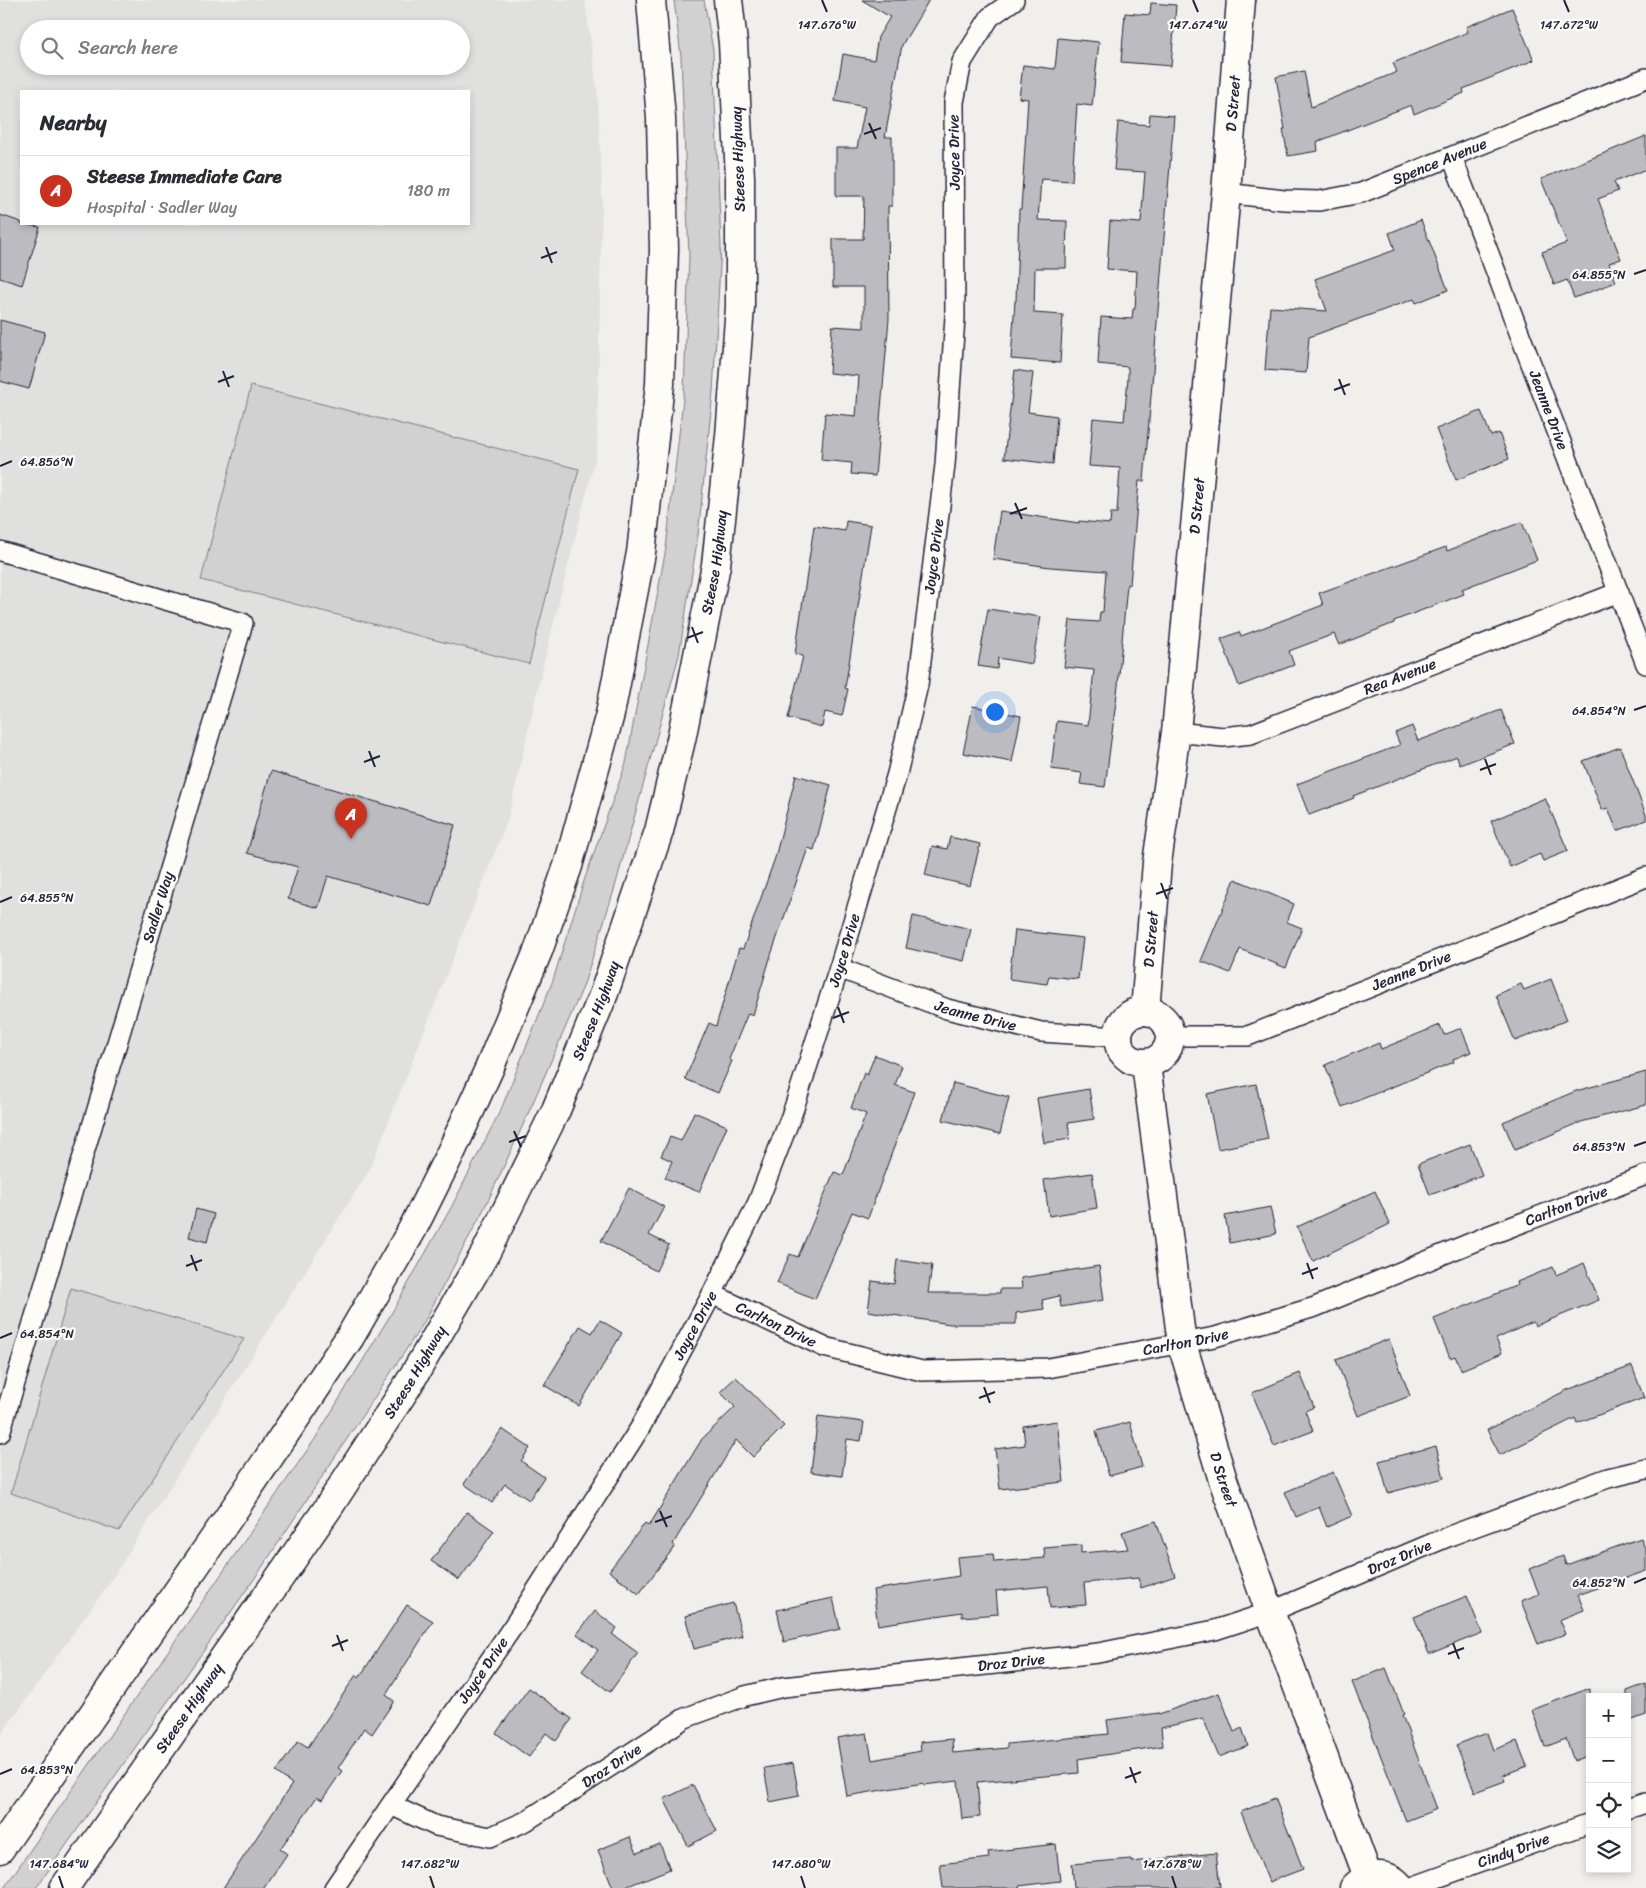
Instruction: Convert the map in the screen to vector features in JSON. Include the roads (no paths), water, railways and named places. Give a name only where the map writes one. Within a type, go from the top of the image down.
[{"type":"main road","points":[[0,1849],[350,1337],[412,1230],[452,1150],[488,1069],[538,951],[568,866],[610,714],[641,553],[660,384],[664,249],[661,118],[651,0]]},
{"type":"main road","name":"Steese Highway","points":[[64,1888],[328,1508],[412,1377],[486,1252],[556,1110],[604,993],[659,831],[681,740],[716,564],[730,436],[740,307],[740,177],[733,43],[728,0]]},
{"type":"main road","name":"D Street","points":[[1145,1011],[1157,863],[1176,732],[1226,193],[1241,0]]},
{"type":"main road","points":[[1145,1011],[1161,1017],[1166,1024],[1170,1036],[1168,1049],[1162,1056],[1146,1064],[1137,1063],[1122,1053],[1118,1037],[1123,1021],[1129,1015],[1145,1011]]},
{"type":"main road","name":"D Street","points":[[1146,1064],[1182,1344],[1222,1477],[1270,1612],[1361,1883]]},
{"type":"main road","points":[[1361,1883],[1384,1876],[1391,1879],[1401,1888]]},
{"type":"street","name":"Joyce Drive","points":[[334,1888],[516,1622],[640,1428],[712,1294],[758,1202],[793,1111],[839,968],[897,774],[918,685],[945,465],[955,317],[954,102],[962,62],[990,17],[1014,0]]},
{"type":"street","name":"Spence Avenue","points":[[1226,193],[1284,200],[1319,201],[1361,194],[1646,78]]},
{"type":"street","name":"Jeanne Drive","points":[[1452,157],[1646,664]]},
{"type":"street","name":"Sadler Way","points":[[0,551],[243,624],[0,1433]]},
{"type":"street","name":"Rea Avenue","points":[[1176,732],[1223,737],[1251,734],[1620,592]]},
{"type":"street","name":"Jeanne Drive","points":[[1170,1036],[1248,1036],[1646,877]]},
{"type":"street","name":"Jeanne Drive","points":[[839,968],[947,1009],[966,1014],[1041,1032],[1118,1037]]},
{"type":"street","name":"Carlton Drive","points":[[712,1294],[824,1346],[922,1371],[1048,1368],[1215,1337],[1316,1307],[1508,1228],[1646,1175]]},
{"type":"street","name":"Droz Drive","points":[[391,1805],[436,1826],[490,1837],[526,1820],[685,1718],[744,1696],[783,1687],[1098,1653],[1215,1630],[1270,1612],[1452,1535],[1608,1478],[1646,1469]]},
{"type":"street","points":[[1631,1809],[1646,1803]]},
{"type":"street","name":"Cindy Drive","points":[[1409,1888],[1586,1824]]},
{"type":"place","name":"Steese Immediate Care","points":[[351,839]]}]
